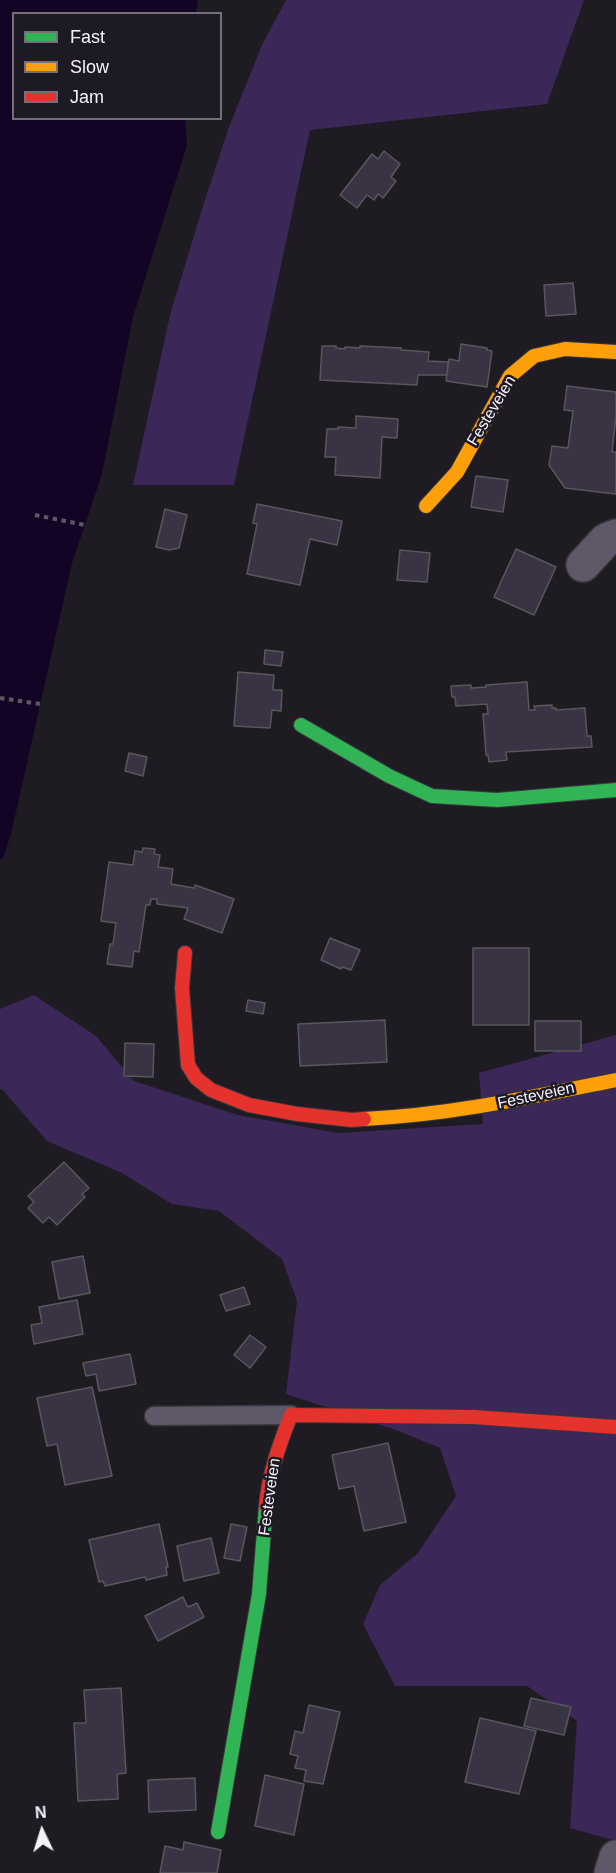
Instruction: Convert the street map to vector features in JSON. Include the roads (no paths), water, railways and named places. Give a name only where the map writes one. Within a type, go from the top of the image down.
[{"type":"street","name":"Festeveien","points":[[426,506],[457,471],[510,376],[534,356],[565,349],[616,352]]},
{"type":"street","points":[[582,565],[606,540],[616,536]]},
{"type":"street","points":[[301,725],[389,776],[432,796],[497,800],[616,790]]},
{"type":"street","name":"Festeveien","points":[[185,953],[182,988],[188,1065],[196,1078],[211,1090],[249,1105],[297,1114],[352,1120],[392,1118],[491,1106],[616,1080]]},
{"type":"street","name":"Festeveien","points":[[218,1832],[259,1594],[268,1487],[278,1448],[291,1415]]},
{"type":"street","points":[[291,1415],[473,1418],[616,1427]]},
{"type":"street","points":[[610,1873],[616,1857]]},
{"type":"lane","points":[[154,1416],[291,1415]]}]
